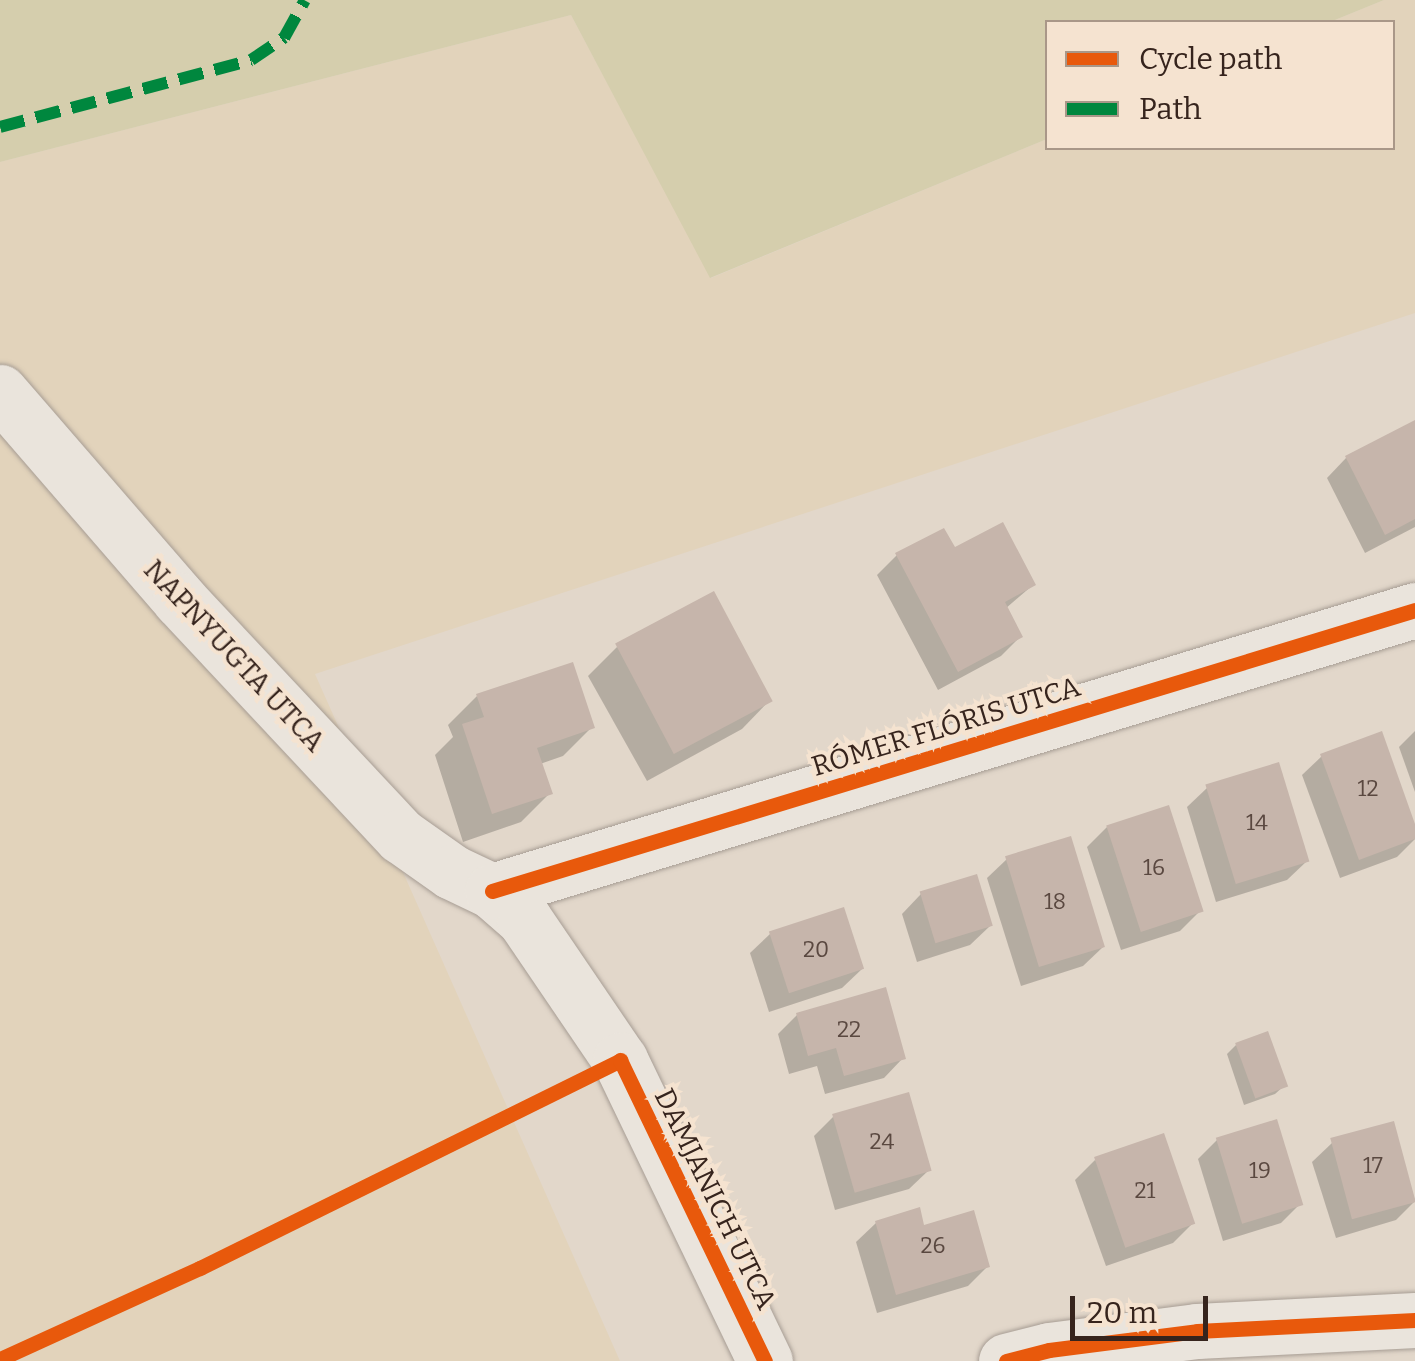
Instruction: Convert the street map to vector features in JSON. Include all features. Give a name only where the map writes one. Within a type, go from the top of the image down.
[{"type":"street","name":"NAPNYUGTA UTCA","points":[[0,392],[180,600],[401,836],[452,872],[492,891]]},
{"type":"street","name":"RÓMER FLÓRIS UTCA","points":[[492,891],[1415,610]]},
{"type":"street","name":"DAMJANICH UTCA","points":[[492,891],[524,919],[620,1060],[765,1361]]},
{"type":"street","points":[[1006,1361],[1049,1350],[1196,1331],[1415,1320]]},
{"type":"shaded area","points":[[0,0],[1384,0],[1335,20],[1045,20],[1045,140],[710,278],[571,15],[0,162]]},
{"type":"shaded area","points":[[1384,0],[1415,0],[1415,313],[315,674],[620,1361],[0,1361],[0,162],[571,15],[711,278],[1045,140],[1045,150],[1395,150],[1395,20],[1335,20]]},
{"type":"building","points":[[1415,420],[1415,519],[1385,535],[1345,456]]},
{"type":"building","points":[[1003,522],[1036,585],[1005,602],[1023,637],[958,672],[895,553],[944,528],[955,547]]},
{"type":"building","points":[[714,591],[773,701],[674,754],[615,644]]},
{"type":"building","points":[[573,662],[595,728],[537,748],[553,794],[492,814],[462,724],[484,717],[476,694]]},
{"type":"building","points":[[1382,731],[1415,824],[1415,839],[1359,860],[1320,754]]},
{"type":"building","points":[[1279,762],[1309,861],[1236,884],[1205,785]]},
{"type":"building","points":[[1169,805],[1204,912],[1141,932],[1106,825]]},
{"type":"building","points":[[1071,836],[1105,947],[1039,967],[1005,856]]},
{"type":"building","points":[[977,874],[993,926],[935,943],[920,892]]},
{"type":"building","points":[[844,907],[864,969],[789,993],[769,931]]},
{"type":"building","points":[[886,987],[906,1059],[844,1076],[836,1048],[808,1056],[796,1013]]},
{"type":"building","points":[[1268,1031],[1288,1086],[1255,1098],[1235,1043]]},
{"type":"building","points":[[909,1092],[932,1171],[855,1193],[832,1114]]},
{"type":"building","points":[[1277,1119],[1303,1205],[1242,1224],[1216,1138]]},
{"type":"building","points":[[1394,1121],[1415,1202],[1352,1219],[1330,1138]]},
{"type":"building","points":[[1164,1133],[1195,1224],[1125,1248],[1094,1157]]},
{"type":"building","points":[[920,1207],[924,1225],[974,1210],[990,1267],[896,1295],[875,1221]]},
{"type":"marked path","points":[[0,127],[251,60],[284,38],[305,0]]},
{"type":"cycle path","points":[[492,891],[1415,610]]},
{"type":"cycle path","points":[[0,1359],[200,1268],[620,1060],[765,1361]]},
{"type":"cycle path","points":[[1006,1361],[1049,1350],[1197,1331],[1415,1320]]}]
